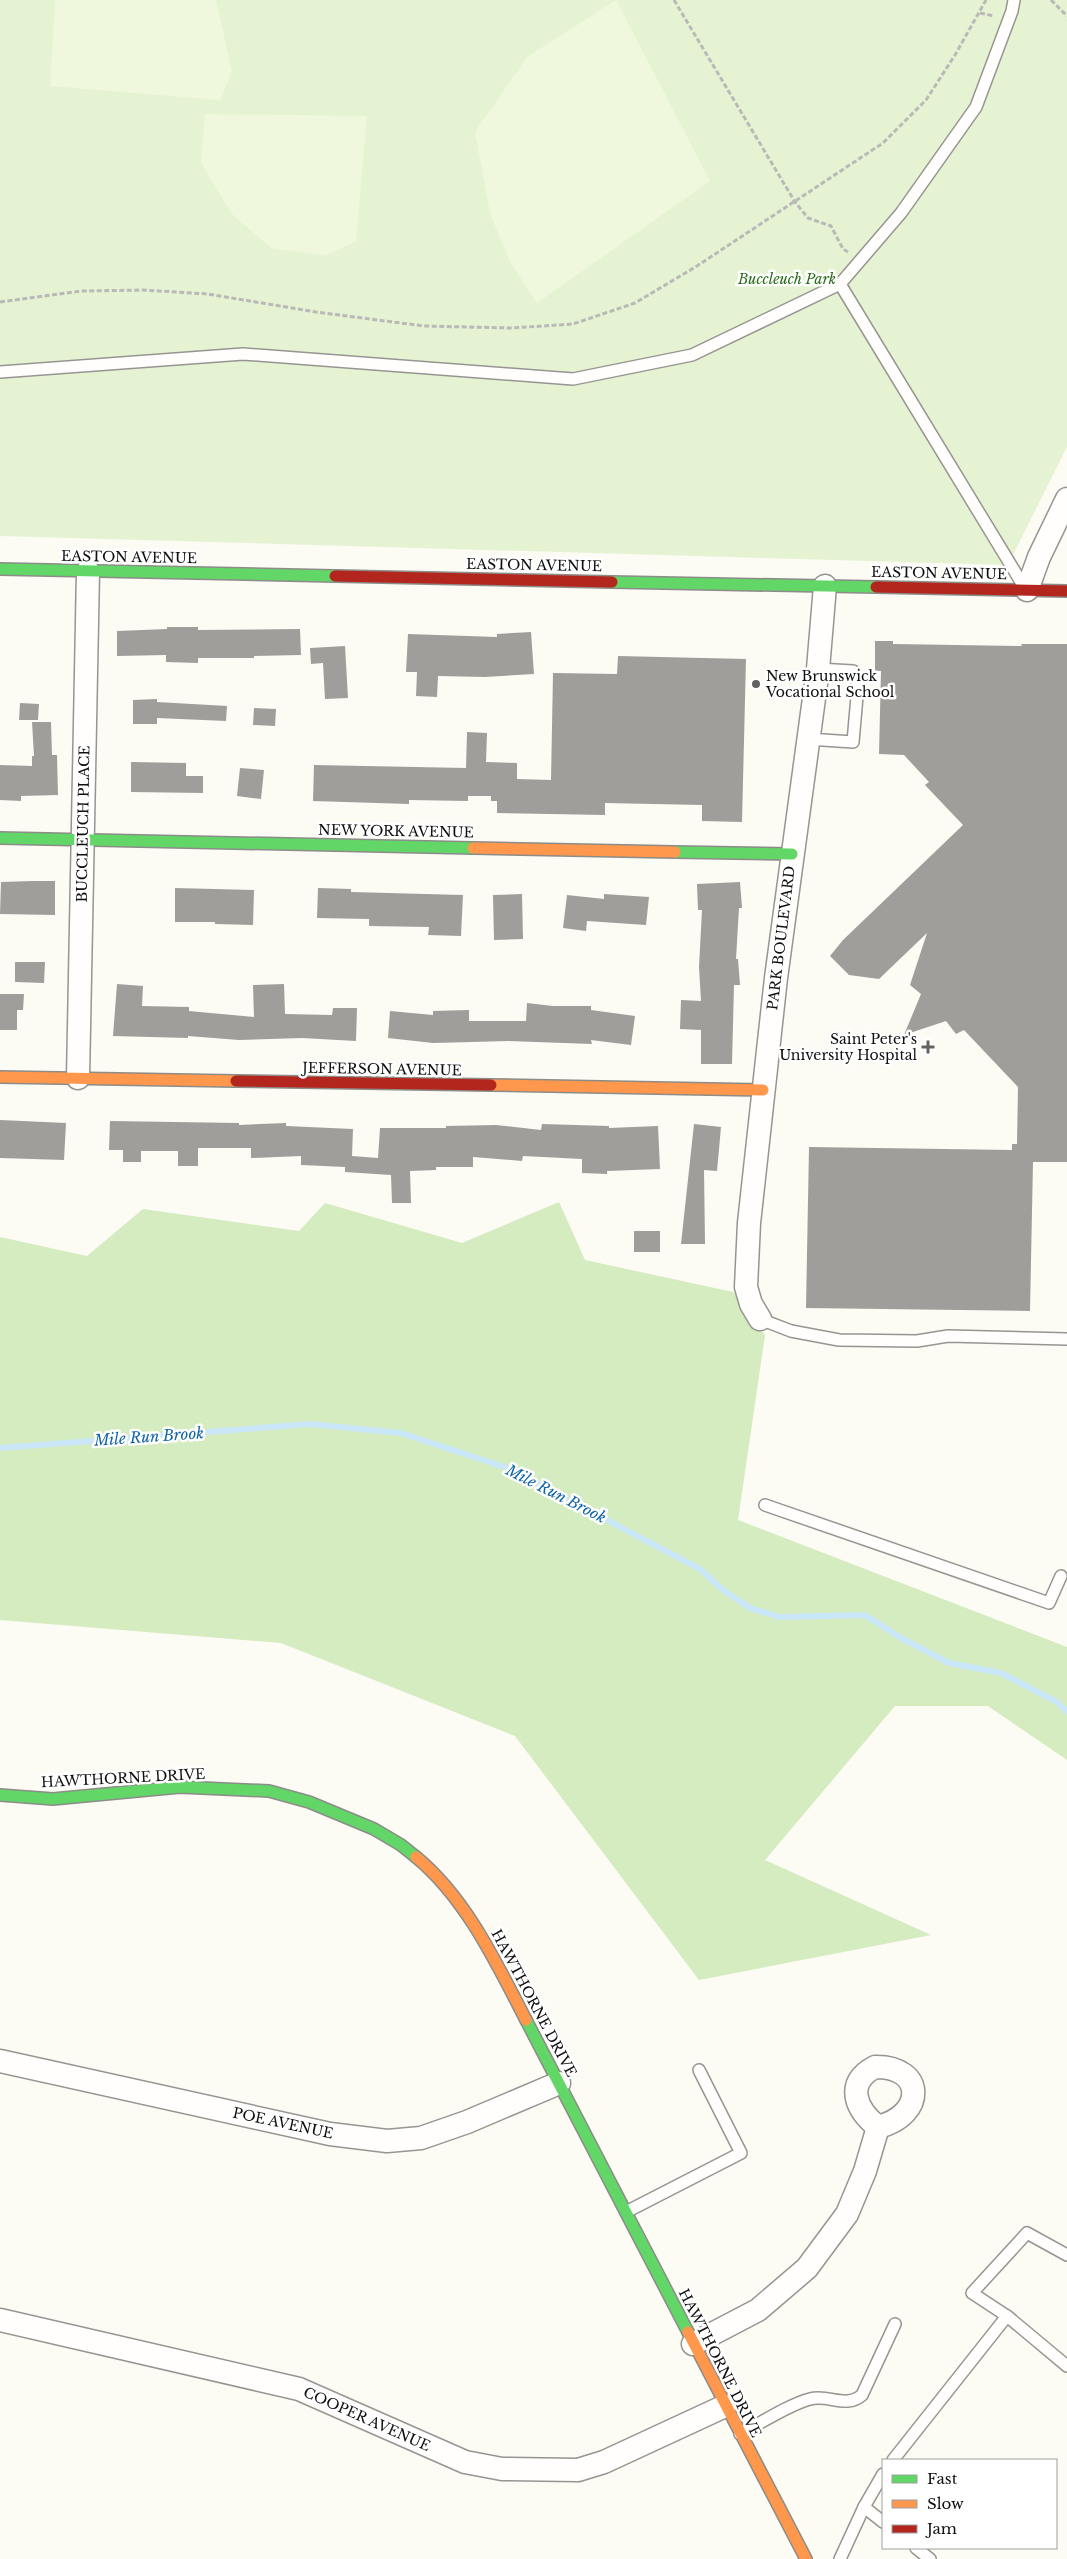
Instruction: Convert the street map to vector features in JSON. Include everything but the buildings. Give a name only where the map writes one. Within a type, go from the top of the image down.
[{"type":"street","points":[[1027,590],[1039,557],[1067,499]]},
{"type":"street","name":"EASTON AVENUE","points":[[0,569],[1067,591]]},
{"type":"street","name":"BUCCLEUCH PLACE","points":[[78,1078],[88,571]]},
{"type":"street","name":"PARK BOULEVARD","points":[[760,1319],[751,1304],[746,1287],[750,1223],[763,1090],[792,854],[818,669],[825,586]]},
{"type":"street","name":"NEW YORK AVENUE","points":[[0,838],[792,854]]},
{"type":"street","name":"JEFFERSON AVENUE","points":[[0,1077],[763,1090]]},
{"type":"street","name":"HAWTHORNE DRIVE","points":[[0,1795],[53,1799],[180,1787],[269,1791],[309,1802],[374,1829],[401,1846],[429,1868],[482,1937],[806,2559]]},
{"type":"street","name":"POE AVENUE","points":[[0,2061],[330,2134],[387,2140],[421,2138],[467,2122],[559,2083]]},
{"type":"street","points":[[693,2344],[758,2310],[807,2268],[847,2214],[864,2171],[878,2127]]},
{"type":"street","name":"COOPER AVENUE","points":[[0,2320],[299,2389],[465,2462],[502,2469],[578,2470],[604,2462],[725,2406]]},
{"type":"lane","points":[[0,372],[242,354],[573,379],[692,355],[840,284],[901,213],[976,107],[1012,11],[1014,0]]},
{"type":"lane","points":[[840,284],[1027,590]]},
{"type":"lane","points":[[808,739],[852,742],[858,685],[853,671],[818,669]]},
{"type":"lane","points":[[760,1319],[791,1331],[839,1340],[917,1341],[948,1336],[1067,1339]]},
{"type":"lane","points":[[765,1506],[1049,1603],[1061,1576]]},
{"type":"lane","points":[[626,2212],[741,2153],[700,2070]]},
{"type":"lane","points":[[1067,2256],[1027,2233],[972,2293],[1007,2316],[1067,2366]]},
{"type":"lane","points":[[894,2459],[1007,2316]]},
{"type":"lane","points":[[740,2434],[808,2399],[828,2398],[852,2402],[857,2400],[862,2395],[896,2324]]},
{"type":"lane","points":[[840,2559],[864,2507],[882,2476]]},
{"type":"lane","points":[[864,2507],[882,2521]]},
{"type":"lane","points":[[917,2549],[930,2559]]},
{"type":"path","points":[[674,0],[795,202],[808,218],[831,226],[843,249],[862,259]]},
{"type":"path","points":[[0,302],[82,291],[143,290],[208,294],[424,326],[512,328],[573,324],[635,302],[697,266],[883,143],[926,100],[955,56],[986,0]]},
{"type":"path","points":[[1051,0],[1067,16]]},
{"type":"green space","name":"Buccleuch Park","points":[[0,0],[1067,0],[1067,447],[1008,565],[0,536]]},
{"type":"green space","points":[[55,0],[216,0],[232,72],[220,100],[50,86]]},
{"type":"green space","points":[[616,0],[710,181],[537,303],[510,262],[490,213],[475,132],[527,57]]},
{"type":"green space","points":[[205,114],[367,116],[356,241],[325,256],[271,248],[232,214],[201,163]]},
{"type":"green space","points":[[559,1202],[585,1260],[733,1292],[765,1335],[738,1520],[1067,1647],[1067,1760],[988,1706],[895,1706],[765,1860],[931,1935],[699,1980],[515,1736],[281,1643],[0,1620],[0,1237],[87,1256],[143,1209],[299,1231],[325,1203],[462,1243]]},
{"type":"waterway","name":"Mile Run Brook","points":[[0,1448],[310,1424],[401,1433],[510,1469],[700,1569],[723,1590],[750,1608],[779,1617],[865,1615],[901,1638],[949,1663],[1001,1673],[1057,1702],[1067,1712]]},
{"type":"traffic: fast","points":[[0,569],[335,576]]},
{"type":"traffic: fast","points":[[612,582],[876,587]]},
{"type":"traffic: fast","points":[[0,838],[473,848]]},
{"type":"traffic: fast","points":[[675,852],[792,854]]},
{"type":"traffic: fast","points":[[0,1795],[53,1799],[180,1787],[269,1791],[309,1802],[374,1829],[401,1845],[416,1857]]},
{"type":"traffic: fast","points":[[526,2020],[688,2332]]},
{"type":"traffic: slow","points":[[473,848],[675,852]]},
{"type":"traffic: slow","points":[[0,1077],[236,1081]]},
{"type":"traffic: slow","points":[[491,1085],[763,1090]]},
{"type":"traffic: slow","points":[[416,1857],[434,1873],[465,1912],[492,1955],[526,2020]]},
{"type":"traffic: slow","points":[[688,2332],[806,2559]]},
{"type":"traffic: jam","points":[[335,576],[612,582]]},
{"type":"traffic: jam","points":[[876,587],[1067,591]]},
{"type":"traffic: jam","points":[[236,1081],[491,1085]]},
{"type":"place","name":"New Brunswick Vocational School","points":[[756,684]]},
{"type":"place","name":"Saint Peter's University Hospital","points":[[928,1047]]}]
